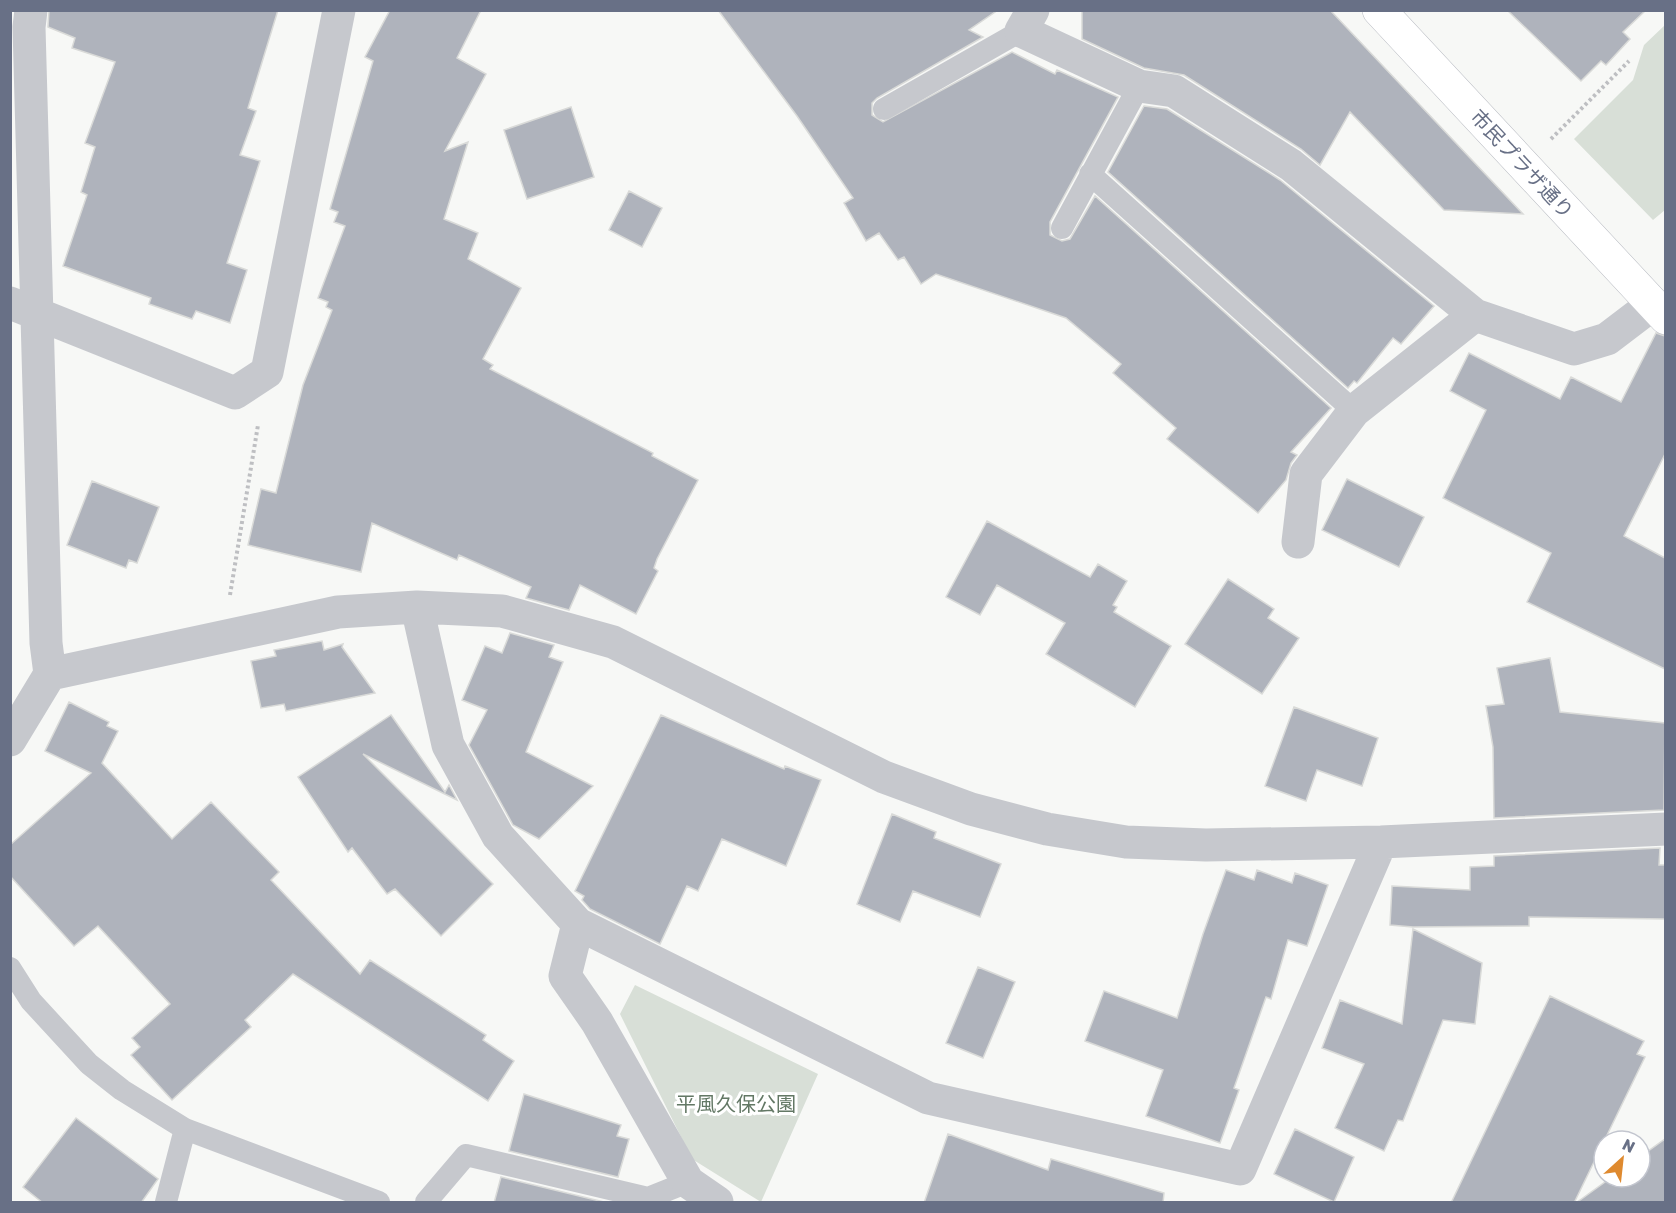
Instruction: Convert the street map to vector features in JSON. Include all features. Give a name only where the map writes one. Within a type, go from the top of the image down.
[{"type":"street","points":[[24,308],[235,393],[267,372],[339,10]]},
{"type":"street","name":"市民プラザ通り","points":[[1379,10],[1659,311]]},
{"type":"street","points":[[23,19],[24,308],[45,631],[50,674]]},
{"type":"street","points":[[1027,21],[1139,86],[1174,92],[1291,165],[1475,315],[1574,349],[1607,339],[1659,311]]},
{"type":"street","points":[[1298,542],[1306,474],[1354,411],[1475,315]]},
{"type":"street","points":[[417,607],[448,745],[498,836],[578,924],[928,1098],[1240,1169],[1381,842]]},
{"type":"street","points":[[10,740],[21,699],[50,674],[338,612],[417,607],[502,611],[613,642],[884,777],[971,809],[1047,829],[1126,842],[1194,845],[1381,842],[1665,830]]},
{"type":"street","points":[[578,924],[565,976],[597,1022],[688,1182],[717,1203]]},
{"type":"lane","points":[[884,109],[1027,21]]},
{"type":"lane","points":[[1062,228],[1139,86]]},
{"type":"lane","points":[[1090,174],[1354,411]]},
{"type":"lane","points":[[10,968],[31,1000],[89,1064],[122,1090],[185,1129],[379,1203]]},
{"type":"lane","points":[[166,1203],[185,1129]]},
{"type":"lane","points":[[426,1203],[466,1155],[648,1198],[688,1182]]},
{"type":"path","points":[[1549,141],[1629,61]]},
{"type":"path","points":[[223,638],[267,372]]},
{"type":"green space","points":[[1665,25],[1665,210],[1653,220],[1574,139],[1633,80],[1644,45]]},
{"type":"green space","name":"平風久保公園","points":[[635,985],[818,1074],[761,1202],[692,1159],[620,1014]]},
{"type":"building","points":[[49,10],[278,10],[248,108],[256,111],[240,155],[260,161],[227,263],[247,270],[230,323],[196,311],[192,319],[149,304],[151,298],[63,266],[87,195],[81,192],[95,147],[85,143],[115,62],[72,48],[75,38],[48,27]]},
{"type":"building","points":[[390,10],[481,10],[457,58],[486,74],[445,151],[468,142],[444,219],[478,233],[468,259],[521,288],[483,359],[493,365],[490,369],[653,453],[652,456],[698,480],[657,559],[654,568],[658,571],[636,614],[580,585],[569,610],[526,598],[531,587],[459,555],[457,560],[372,523],[361,572],[248,545],[261,489],[276,493],[303,385],[332,310],[326,307],[328,302],[318,298],[345,226],[334,222],[338,212],[330,209],[373,61],[365,57]]},
{"type":"building","points":[[718,10],[998,10],[969,30],[983,37],[877,98],[872,103],[872,115],[883,122],[1012,52],[1055,74],[1057,70],[1118,97],[1050,222],[1050,235],[1062,241],[1070,239],[1095,196],[1331,408],[1291,452],[1297,455],[1291,463],[1286,480],[1258,513],[1167,439],[1176,428],[1113,373],[1121,364],[1066,318],[936,274],[921,284],[904,257],[898,260],[879,233],[866,241],[844,203],[853,198],[797,116]]},
{"type":"building","points":[[1082,10],[1330,10],[1523,214],[1444,210],[1350,112],[1320,165],[1301,149],[1184,75],[1144,68],[1082,39]]},
{"type":"building","points":[[1507,10],[1646,10],[1623,32],[1630,39],[1606,65],[1601,61],[1581,81]]},
{"type":"building","points":[[1144,106],[1167,109],[1280,180],[1434,306],[1401,344],[1393,338],[1357,383],[1354,381],[1348,388],[1108,172]]},
{"type":"building","points":[[571,107],[594,177],[527,199],[504,130]]},
{"type":"building","points":[[629,191],[662,208],[642,247],[609,230]]},
{"type":"building","points":[[1656,333],[1665,336],[1665,454],[1624,536],[1665,558],[1665,669],[1527,602],[1551,553],[1443,498],[1486,410],[1450,391],[1469,353],[1560,399],[1571,377],[1621,402]]},
{"type":"building","points":[[1347,479],[1424,517],[1399,567],[1322,530]]},
{"type":"building","points":[[92,481],[159,507],[137,563],[129,560],[126,568],[67,545]]},
{"type":"building","points":[[987,521],[1090,577],[1098,564],[1127,581],[1113,605],[1117,607],[1114,612],[1171,646],[1135,707],[1046,654],[1065,623],[997,585],[980,615],[946,597]]},
{"type":"building","points":[[1228,579],[1274,609],[1268,618],[1299,638],[1262,694],[1185,644]]},
{"type":"building","points":[[510,633],[554,645],[549,657],[563,662],[526,752],[593,786],[539,839],[513,825],[469,745],[487,710],[462,700],[485,646],[502,653]]},
{"type":"building","points":[[322,641],[324,650],[343,644],[342,647],[375,693],[286,711],[284,704],[261,708],[251,661],[276,656],[274,650]]},
{"type":"building","points":[[1550,658],[1560,712],[1665,723],[1664,810],[1494,818],[1493,747],[1486,706],[1504,704],[1497,668]]},
{"type":"building","points":[[69,702],[109,722],[107,726],[118,731],[102,763],[172,839],[211,802],[279,872],[271,880],[360,974],[370,960],[486,1035],[483,1040],[514,1061],[488,1101],[293,974],[245,1020],[251,1027],[172,1100],[131,1055],[140,1047],[132,1038],[170,1004],[98,926],[74,946],[10,876],[10,845],[91,773],[45,751]]},
{"type":"building","points":[[1294,707],[1378,738],[1362,786],[1317,770],[1306,801],[1265,786]]},
{"type":"building","points":[[391,715],[445,792],[449,785],[457,800],[363,754],[493,884],[441,936],[395,889],[387,894],[352,848],[348,852],[298,777]]},
{"type":"building","points":[[661,715],[784,769],[785,766],[821,780],[786,866],[722,839],[698,891],[687,886],[660,944],[590,909],[582,900],[584,896],[575,891]]},
{"type":"building","points":[[892,814],[936,832],[934,838],[1001,864],[980,917],[913,891],[900,922],[857,904]]},
{"type":"building","points":[[1660,848],[1659,865],[1665,865],[1665,919],[1529,917],[1529,926],[1413,927],[1390,925],[1392,886],[1470,890],[1470,867],[1494,866],[1494,856]]},
{"type":"building","points":[[1226,870],[1254,880],[1257,870],[1292,883],[1295,873],[1328,885],[1307,946],[1288,940],[1271,999],[1266,997],[1234,1088],[1239,1090],[1220,1143],[1146,1116],[1163,1070],[1085,1041],[1104,991],[1177,1018]]},
{"type":"building","points":[[1413,929],[1482,963],[1475,1024],[1443,1020],[1403,1121],[1398,1120],[1384,1151],[1335,1128],[1364,1064],[1322,1048],[1340,1000],[1402,1024]]},
{"type":"building","points":[[978,967],[1015,982],[983,1058],[946,1043]]},
{"type":"building","points":[[1550,996],[1644,1041],[1637,1054],[1645,1057],[1610,1129],[1592,1129],[1592,1166],[1574,1203],[1451,1203]]},
{"type":"building","points":[[524,1094],[621,1125],[617,1136],[629,1139],[618,1177],[509,1151]]},
{"type":"building","points":[[76,1118],[158,1179],[141,1203],[43,1203],[23,1187]]},
{"type":"building","points":[[1295,1129],[1354,1157],[1334,1202],[1274,1174]]},
{"type":"building","points":[[948,1134],[1048,1170],[1051,1159],[1164,1193],[1163,1203],[924,1203]]},
{"type":"building","points":[[1665,1139],[1665,1203],[1576,1203],[1595,1189],[1652,1189],[1652,1148]]},
{"type":"building","points":[[501,1177],[608,1203],[494,1203]]}]
